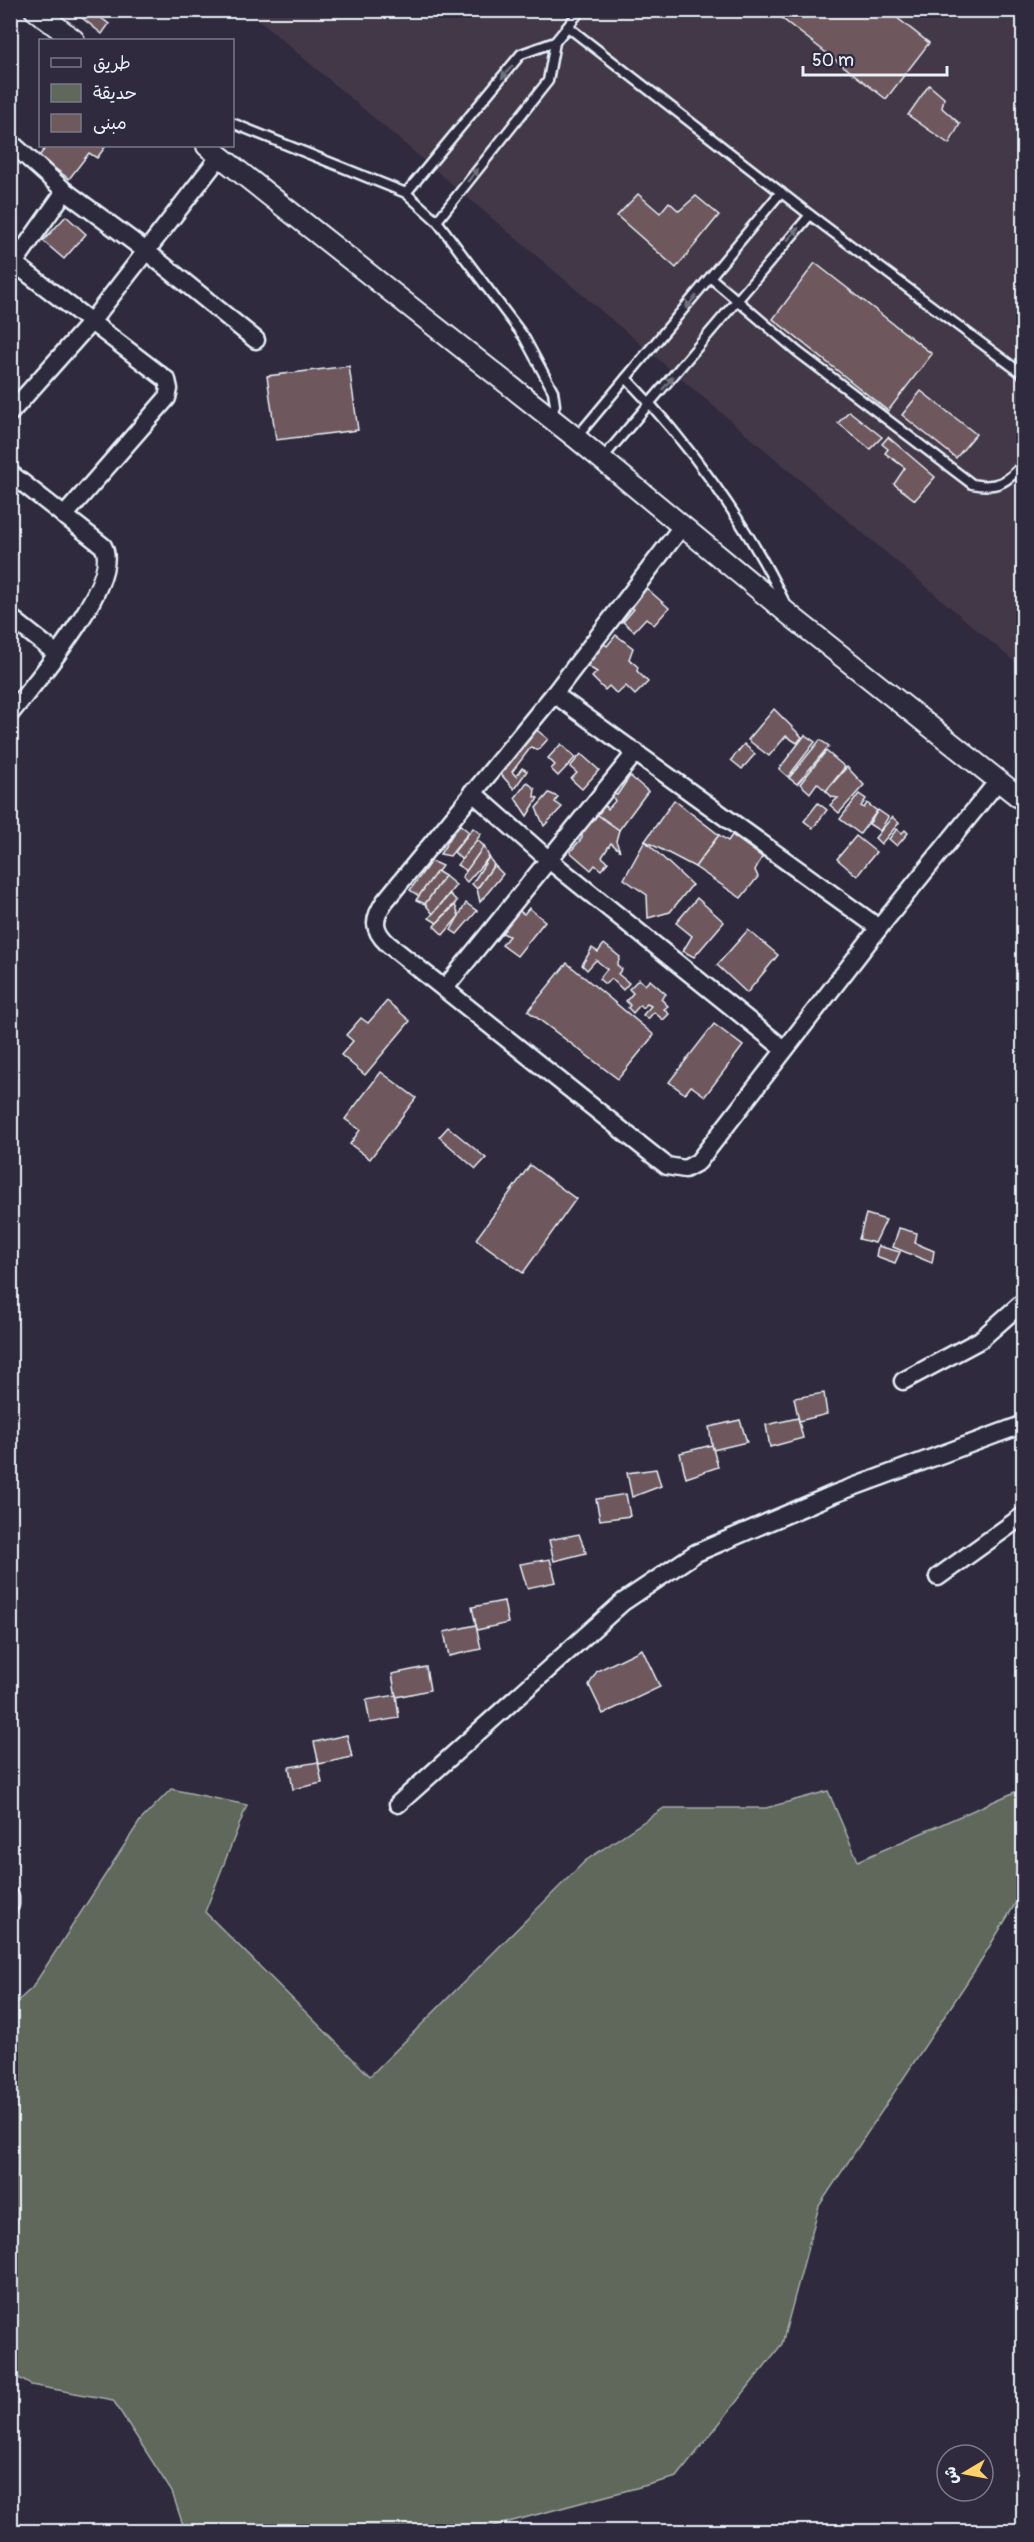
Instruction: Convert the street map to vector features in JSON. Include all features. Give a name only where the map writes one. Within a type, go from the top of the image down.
[{"type":"street","points":[[35,10],[73,39]]},
{"type":"street","points":[[10,142],[65,191],[146,251],[256,340]]},
{"type":"street","points":[[10,413],[91,322],[146,251],[214,151],[576,438],[791,615],[1023,801]]},
{"type":"street","points":[[64,516],[167,398],[169,389],[167,380],[12,264],[65,191]]},
{"type":"street","points":[[10,473],[103,546],[107,554],[107,565],[98,590],[57,654],[10,714]]},
{"type":"street","points":[[683,525],[554,694],[385,901],[375,919],[375,927],[380,936],[658,1159],[677,1169],[685,1169],[698,1162],[879,928],[998,781]]},
{"type":"street","points":[[10,617],[57,654]]},
{"type":"street","points":[[554,694],[879,928]]},
{"type":"street","points":[[445,988],[636,752]]},
{"type":"street","points":[[472,792],[549,860],[784,1049]]},
{"type":"street","points":[[903,1381],[980,1340],[1023,1301]]},
{"type":"street","points":[[398,1804],[623,1602],[679,1563],[748,1528],[1023,1424]]},
{"type":"street","points":[[938,1577],[1023,1515]]},
{"type":"street","points":[[10,1896],[10,1905]]},
{"type":"lane","points":[[406,193],[521,54],[555,42],[581,10]]},
{"type":"lane","points":[[568,27],[810,215],[1023,375]]},
{"type":"lane","points":[[437,221],[548,81],[555,42]]},
{"type":"lane","points":[[234,124],[280,140],[406,193],[437,221],[524,337],[553,391],[555,405],[551,418]]},
{"type":"lane","points":[[576,438],[781,192]]},
{"type":"lane","points":[[601,459],[651,404],[810,215]]},
{"type":"lane","points":[[711,278],[798,352],[972,484],[988,487],[1000,485],[1011,478],[1023,463]]},
{"type":"lane","points":[[626,378],[651,404],[744,525],[791,615]]},
{"type":"shaded area","points":[[248,11],[1023,11],[1023,669]]},
{"type":"green space","points":[[171,1789],[247,1805],[205,1912],[370,2076],[585,1861],[664,1808],[766,1808],[828,1791],[858,1861],[1015,1792],[1023,1799],[1023,1891],[977,1967],[819,2206],[782,2344],[677,2477],[494,2526],[486,2531],[185,2531],[172,2492],[113,2400],[31,2385],[10,2373],[11,2007],[32,1988],[140,1821]]},
{"type":"building","points":[[86,10],[91,10],[109,24],[102,34],[81,17]]},
{"type":"building","points":[[771,10],[887,10],[929,43],[886,99]]},
{"type":"building","points":[[929,85],[944,98],[942,108],[960,124],[949,144],[908,115]]},
{"type":"building","points":[[46,147],[105,147],[97,158],[89,153],[69,179],[39,156]]},
{"type":"building","points":[[638,194],[660,213],[669,202],[679,211],[696,196],[719,215],[676,268],[617,216]]},
{"type":"building","points":[[66,216],[86,234],[64,259],[43,241]]},
{"type":"building","points":[[815,263],[932,354],[888,411],[773,319]]},
{"type":"building","points":[[349,366],[358,430],[276,440],[267,376]]},
{"type":"building","points":[[921,391],[976,434],[956,458],[902,415]]},
{"type":"building","points":[[849,411],[882,437],[870,449],[838,423]]},
{"type":"building","points":[[888,437],[935,477],[915,500],[894,484],[905,468],[885,453],[888,449],[882,444]]},
{"type":"building","points":[[645,587],[669,608],[654,625],[646,618],[634,631],[623,622],[634,609],[629,605]]},
{"type":"building","points":[[616,635],[633,648],[629,659],[638,667],[637,671],[648,682],[635,695],[626,686],[617,694],[609,686],[605,690],[592,677],[597,672],[582,663],[601,642],[607,646]]},
{"type":"building","points":[[774,709],[802,737],[797,743],[786,736],[769,756],[748,740]]},
{"type":"building","points":[[533,727],[548,739],[538,750],[531,747],[512,772],[516,776],[522,768],[527,771],[514,789],[498,771],[507,751],[515,758],[524,746],[520,741]]},
{"type":"building","points":[[805,735],[815,742],[788,777],[779,769]]},
{"type":"building","points":[[820,740],[829,746],[797,784],[789,778]]},
{"type":"building","points":[[561,744],[575,758],[558,776],[551,769],[555,765],[548,758]]},
{"type":"building","points":[[744,744],[755,754],[742,769],[731,760]]},
{"type":"building","points":[[826,751],[845,767],[826,791],[817,783],[810,793],[800,784]]},
{"type":"building","points":[[581,754],[599,770],[582,789],[571,779],[577,773],[570,767]]},
{"type":"building","points":[[847,767],[864,785],[839,813],[830,805],[838,798],[832,797],[826,791]]},
{"type":"building","points":[[630,776],[648,791],[619,830],[595,813],[603,804],[608,809],[615,801],[611,793],[617,795]]},
{"type":"building","points":[[527,782],[535,789],[534,797],[538,798],[527,816],[515,798]]},
{"type":"building","points":[[549,793],[558,797],[555,802],[562,807],[544,826],[536,808]]},
{"type":"building","points":[[859,794],[866,799],[861,806],[864,808],[867,803],[877,811],[860,834],[840,819]]},
{"type":"building","points":[[674,800],[719,835],[695,867],[645,841]]},
{"type":"building","points":[[818,803],[827,810],[813,828],[804,821]]},
{"type":"building","points":[[878,810],[888,817],[880,831],[869,824]]},
{"type":"building","points":[[595,813],[619,830],[616,841],[620,851],[611,843],[602,857],[608,862],[601,870],[595,865],[591,870],[570,852],[582,838],[582,830]]},
{"type":"building","points":[[892,817],[899,823],[881,844],[875,838]]},
{"type":"building","points":[[459,824],[469,832],[450,856],[440,854]]},
{"type":"building","points":[[473,828],[481,834],[462,860],[454,852]]},
{"type":"building","points":[[897,829],[902,833],[905,830],[908,833],[897,846],[889,839]]},
{"type":"building","points":[[719,835],[728,841],[732,835],[762,857],[755,870],[758,877],[741,898],[695,867]]},
{"type":"building","points":[[856,836],[876,852],[857,876],[837,859]]},
{"type":"building","points":[[477,840],[484,846],[467,871],[457,865]]},
{"type":"building","points":[[645,841],[692,885],[670,912],[648,918],[647,895],[624,879]]},
{"type":"building","points":[[484,846],[489,857],[467,882],[462,877]]},
{"type":"building","points":[[489,857],[494,865],[477,889],[472,884]]},
{"type":"building","points":[[431,861],[442,866],[419,896],[410,890]]},
{"type":"building","points":[[494,865],[503,874],[480,902],[477,889]]},
{"type":"building","points":[[437,871],[445,876],[425,904],[416,900]]},
{"type":"building","points":[[445,876],[456,885],[433,914],[425,904]]},
{"type":"building","points":[[450,894],[457,901],[437,923],[429,918]]},
{"type":"building","points":[[697,898],[724,922],[694,957],[683,951],[692,936],[676,923]]},
{"type":"building","points":[[466,903],[477,911],[457,934],[451,930]]},
{"type":"building","points":[[455,905],[459,916],[443,935],[434,926]]},
{"type":"building","points":[[529,908],[545,921],[517,956],[502,945],[509,936],[500,932],[518,910],[524,914]]},
{"type":"building","points":[[748,930],[778,955],[747,993],[717,965]]},
{"type":"building","points":[[604,944],[620,957],[617,965],[622,969],[618,974],[629,983],[623,990],[612,979],[605,984],[599,979],[607,969],[596,960],[587,970],[582,965],[592,948],[598,952]]},
{"type":"building","points":[[567,963],[654,1035],[618,1079],[528,1011]]},
{"type":"building","points":[[639,979],[645,985],[650,980],[666,994],[661,999],[668,1006],[664,1009],[669,1014],[663,1020],[654,1012],[648,1019],[643,1015],[651,1006],[647,1004],[643,1008],[640,1005],[633,1013],[628,1008],[630,1005],[626,1001],[633,993],[629,989]]},
{"type":"building","points":[[387,1001],[410,1021],[365,1075],[341,1055],[353,1041],[346,1035],[361,1018],[368,1023]]},
{"type":"building","points":[[714,1024],[743,1046],[705,1096],[691,1086],[685,1094],[669,1082]]},
{"type":"building","points":[[381,1072],[416,1098],[370,1159],[350,1144],[360,1130],[345,1119]]},
{"type":"building","points":[[448,1127],[486,1158],[476,1169],[439,1137]]},
{"type":"building","points":[[530,1165],[576,1199],[523,1273],[476,1239]]},
{"type":"building","points":[[866,1214],[886,1220],[875,1243],[859,1239]]},
{"type":"building","points":[[899,1228],[917,1233],[915,1243],[934,1251],[932,1263],[893,1247]]},
{"type":"building","points":[[878,1246],[900,1252],[895,1263],[876,1256]]},
{"type":"building","points":[[824,1393],[827,1414],[799,1421],[794,1398]]},
{"type":"building","points":[[798,1418],[803,1438],[770,1447],[766,1425]]},
{"type":"building","points":[[740,1420],[747,1442],[713,1450],[709,1427]]},
{"type":"building","points":[[712,1445],[718,1467],[686,1478],[680,1453]]},
{"type":"building","points":[[656,1469],[661,1486],[632,1497],[627,1473]]},
{"type":"building","points":[[626,1494],[630,1516],[600,1520],[596,1499]]},
{"type":"building","points":[[579,1534],[586,1553],[554,1561],[549,1540]]},
{"type":"building","points":[[550,1559],[556,1582],[527,1588],[520,1564]]},
{"type":"building","points":[[504,1601],[508,1623],[477,1630],[472,1607]]},
{"type":"building","points":[[476,1625],[481,1649],[449,1656],[444,1632]]},
{"type":"building","points":[[642,1649],[660,1687],[603,1714],[589,1685],[597,1671]]},
{"type":"building","points":[[426,1667],[430,1690],[396,1697],[392,1674]]},
{"type":"building","points":[[396,1695],[399,1718],[370,1723],[366,1700]]},
{"type":"building","points":[[347,1735],[352,1757],[319,1764],[314,1742]]},
{"type":"building","points":[[318,1762],[322,1783],[293,1789],[289,1767]]}]
